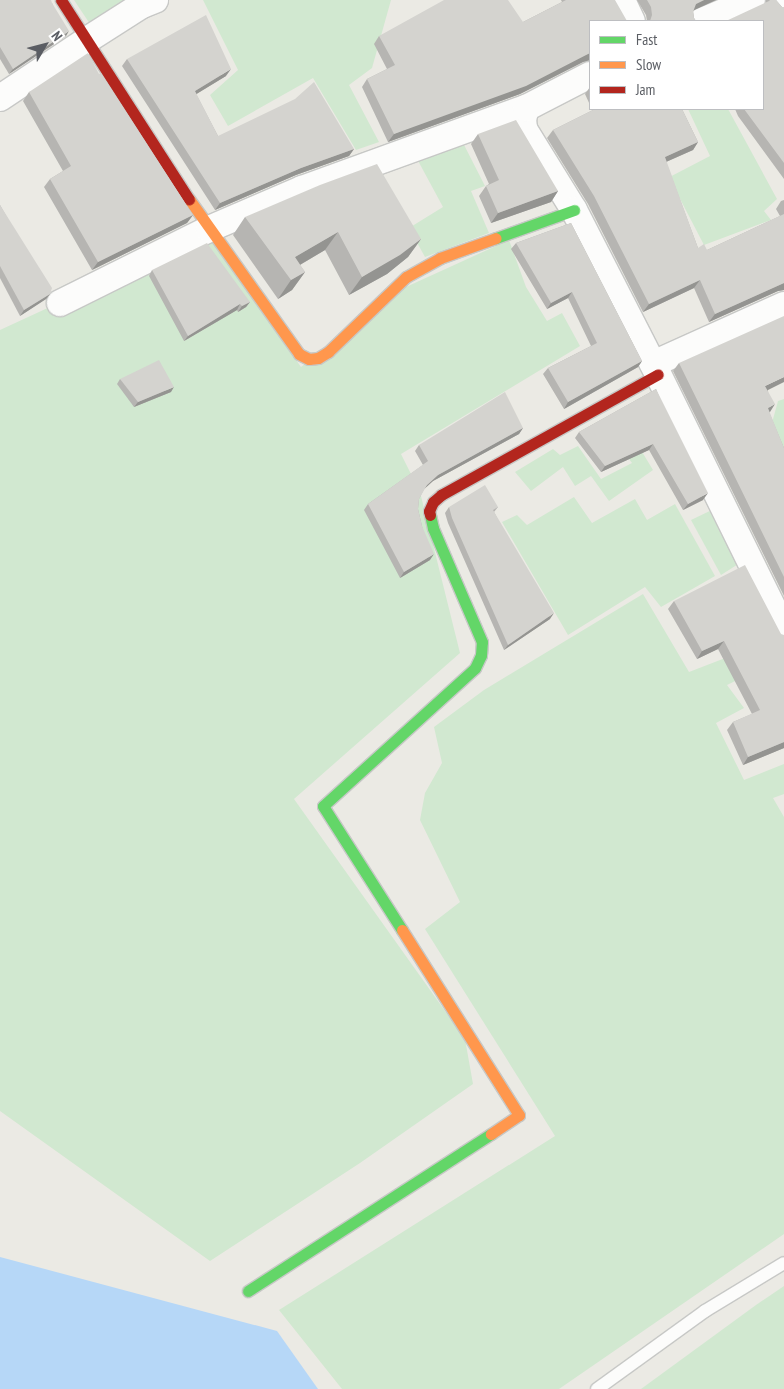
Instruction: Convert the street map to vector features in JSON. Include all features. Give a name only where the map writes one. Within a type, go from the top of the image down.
[{"type":"street","points":[[61,0],[209,229],[300,354],[309,359],[318,358],[406,277],[424,266],[440,258],[574,210]]},
{"type":"street","points":[[2,93],[142,5],[155,0]]},
{"type":"street","points":[[622,0],[632,20]]},
{"type":"street","points":[[704,20],[752,0]]},
{"type":"street","points":[[60,303],[209,229],[302,189],[526,108],[589,76]]},
{"type":"street","points":[[526,108],[523,119],[524,129],[574,210],[784,630]]},
{"type":"street","points":[[248,1291],[519,1115],[323,806],[475,668],[482,655],[482,642],[433,528],[429,511],[433,502],[441,495],[655,369],[784,306]]},
{"type":"lane","points":[[597,1389],[705,1311],[784,1262]]},
{"type":"green space","points":[[74,0],[132,0],[90,24]]},
{"type":"green space","points":[[203,0],[391,0],[372,68],[349,85],[379,142],[356,150],[313,78],[228,126],[210,95],[238,70]]},
{"type":"green space","points":[[688,110],[729,110],[777,199],[764,211],[771,220],[704,245],[678,195],[635,195],[710,156]]},
{"type":"green space","points":[[460,137],[485,186],[471,191],[489,233],[425,257],[409,228],[443,207],[416,157]]},
{"type":"green space","points":[[208,234],[301,367],[406,287],[509,240],[526,287],[547,321],[562,313],[580,346],[401,454],[420,492],[460,653],[294,799],[465,1039],[473,1084],[360,1163],[210,1261],[0,1111],[0,330]]},
{"type":"green space","points":[[784,399],[784,456],[770,430],[778,401]]},
{"type":"green space","points":[[627,427],[653,470],[609,501],[591,476],[575,486],[563,467],[531,491],[515,472],[553,449],[560,455],[578,446],[601,479],[632,463],[626,455]]},
{"type":"green space","points":[[574,497],[592,523],[635,499],[647,520],[675,504],[715,576],[661,607],[645,587],[568,635],[502,522],[517,515],[527,525]]},
{"type":"green space","points":[[716,508],[743,561],[721,575],[691,520]]},
{"type":"green space","points":[[643,594],[689,672],[759,645],[774,662],[727,685],[744,708],[716,723],[744,780],[784,764],[784,794],[773,798],[784,817],[784,1234],[559,1389],[342,1389],[279,1310],[555,1136],[425,929],[460,902],[420,820],[425,793],[442,763],[434,727],[484,690]]},
{"type":"green space","points":[[784,1286],[784,1389],[641,1389],[756,1305]]},
{"type":"water","points":[[0,1257],[277,1331],[318,1389],[0,1389]]},
{"type":"building","points":[[0,0],[51,0],[69,31],[13,69],[0,47]]},
{"type":"building","points":[[444,0],[508,0],[523,22],[566,0],[615,0],[626,20],[589,20],[589,54],[526,86],[394,134],[367,79],[395,65],[379,36]]},
{"type":"building","points":[[647,0],[704,0],[696,4],[693,12],[695,20],[650,20],[651,7]]},
{"type":"building","points":[[776,0],[784,7],[784,163],[745,110],[764,110],[764,20],[728,20],[769,1]]},
{"type":"building","points":[[206,15],[231,69],[195,91],[218,136],[295,99],[314,82],[354,149],[301,168],[220,203],[127,59]]},
{"type":"building","points":[[88,53],[99,74],[101,73],[193,215],[98,262],[50,179],[71,166],[29,92]]},
{"type":"building","points":[[593,110],[682,110],[698,142],[665,157],[698,248],[704,244],[707,250],[784,214],[784,283],[715,314],[700,280],[649,304],[594,196],[553,130]]},
{"type":"building","points":[[516,120],[558,191],[498,213],[486,186],[499,180],[478,134]]},
{"type":"building","points":[[377,164],[421,239],[400,255],[362,277],[338,232],[295,257],[305,272],[291,280],[245,217],[320,185]]},
{"type":"building","points":[[0,205],[52,288],[50,294],[24,310],[0,266]]},
{"type":"building","points":[[571,223],[642,361],[568,402],[548,368],[597,343],[572,292],[551,303],[516,243]]},
{"type":"building","points":[[207,243],[250,302],[242,306],[240,304],[188,336],[152,270]]},
{"type":"building","points":[[784,316],[784,377],[765,386],[775,404],[768,408],[784,448],[784,577],[679,363]]},
{"type":"building","points":[[159,360],[174,387],[138,402],[120,379]]},
{"type":"building","points":[[656,389],[708,493],[688,504],[653,444],[605,466],[579,432]]},
{"type":"building","points":[[505,392],[523,428],[438,475],[427,485],[419,499],[418,509],[422,526],[434,554],[404,572],[368,504],[428,461],[419,445]]},
{"type":"building","points":[[485,485],[498,507],[493,510],[554,613],[508,645],[452,518],[449,507]]},
{"type":"building","points":[[745,565],[781,634],[784,635],[784,742],[748,757],[733,722],[760,710],[724,641],[702,651],[674,601]]},
{"type":"traffic: fast","points":[[496,238],[574,210]]},
{"type":"traffic: fast","points":[[402,930],[323,806],[475,668],[481,655],[482,642],[433,528],[430,515]]},
{"type":"traffic: fast","points":[[248,1291],[491,1134]]},
{"type":"traffic: slow","points":[[189,199],[299,354],[309,359],[318,358],[328,352],[406,277],[440,258],[496,238]]},
{"type":"traffic: slow","points":[[402,930],[519,1115],[491,1134]]},
{"type":"traffic: jam","points":[[61,0],[189,199]]},
{"type":"traffic: jam","points":[[430,515],[429,511],[433,502],[441,495],[658,374]]}]
